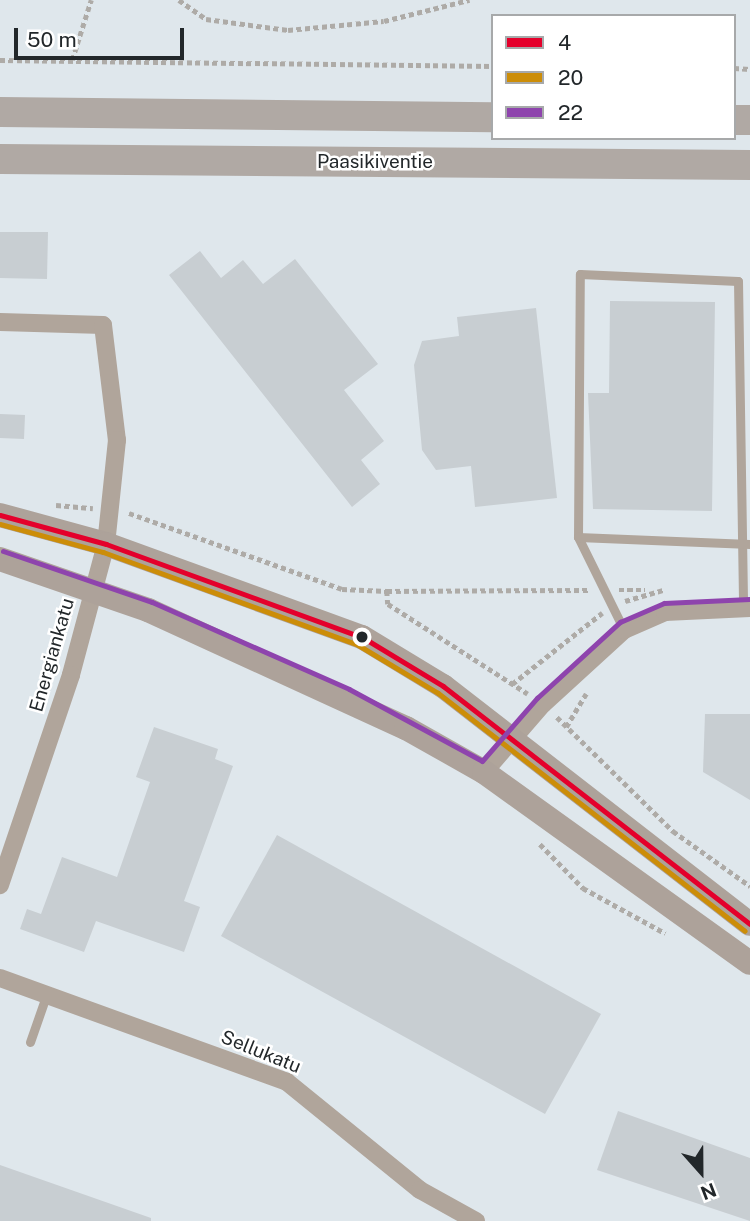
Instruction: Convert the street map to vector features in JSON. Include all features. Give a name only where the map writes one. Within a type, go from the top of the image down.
[{"type":"highway","points":[[0,112],[491,117]]},
{"type":"highway","name":"Paasikiventie","points":[[0,159],[750,164]]},
{"type":"main road","points":[[0,515],[106,544],[362,637],[443,686],[750,924]]},
{"type":"main road","points":[[0,559],[93,590],[345,697],[484,772],[750,963]]},
{"type":"street","name":"Energiankatu","points":[[0,322],[103,325],[117,440],[106,544],[0,885]]},
{"type":"street","points":[[484,772],[510,740],[624,630],[665,612],[746,608]]},
{"type":"street","name":"Sellukatu","points":[[0,978],[287,1082],[420,1190],[476,1221]]},
{"type":"lane","points":[[624,630],[578,537],[580,274],[738,281],[746,608]]},
{"type":"lane","points":[[578,537],[745,544]]},
{"type":"lane","points":[[30,1042],[46,996]]},
{"type":"path","points":[[72,61],[91,0]]},
{"type":"path","points":[[179,0],[206,19],[288,30],[384,21],[470,0]]},
{"type":"path","points":[[0,60],[491,66]]},
{"type":"path","points":[[387,591],[646,590]]},
{"type":"path","points":[[566,727],[595,684]]},
{"type":"path","points":[[530,833],[583,888],[676,940]]},
{"type":"building","points":[[0,232],[48,232],[47,279],[0,278]]},
{"type":"building","points":[[200,251],[221,278],[243,260],[263,284],[295,259],[378,364],[344,390],[384,441],[361,460],[380,484],[352,507],[169,275]]},
{"type":"building","points":[[610,301],[715,302],[712,511],[593,509],[588,393],[609,393]]},
{"type":"building","points":[[536,308],[557,498],[475,507],[471,466],[436,470],[422,450],[414,365],[422,341],[459,336],[457,317]]},
{"type":"building","points":[[0,414],[25,415],[24,439],[0,438]]},
{"type":"building","points":[[705,714],[750,714],[750,800],[703,772]]},
{"type":"building","points":[[154,727],[218,749],[215,759],[233,766],[184,901],[200,907],[184,952],[96,921],[84,952],[20,929],[27,909],[41,914],[62,857],[117,877],[150,782],[136,777]]},
{"type":"building","points":[[277,835],[601,1014],[545,1114],[221,936]]},
{"type":"building","points":[[618,1111],[750,1158],[750,1221],[597,1170]]},
{"type":"building","points":[[0,1165],[151,1218],[151,1221],[0,1221]]},
{"type":"transit line","name":"4","points":[[0,515],[106,544],[362,637],[443,686],[750,924]]},
{"type":"transit line","name":"20","points":[[0,524],[103,552],[358,645],[438,693],[745,931]]},
{"type":"transit line","name":"22","points":[[3,551],[152,602],[349,689],[482,761],[537,698],[620,622],[664,603],[750,599]]}]
